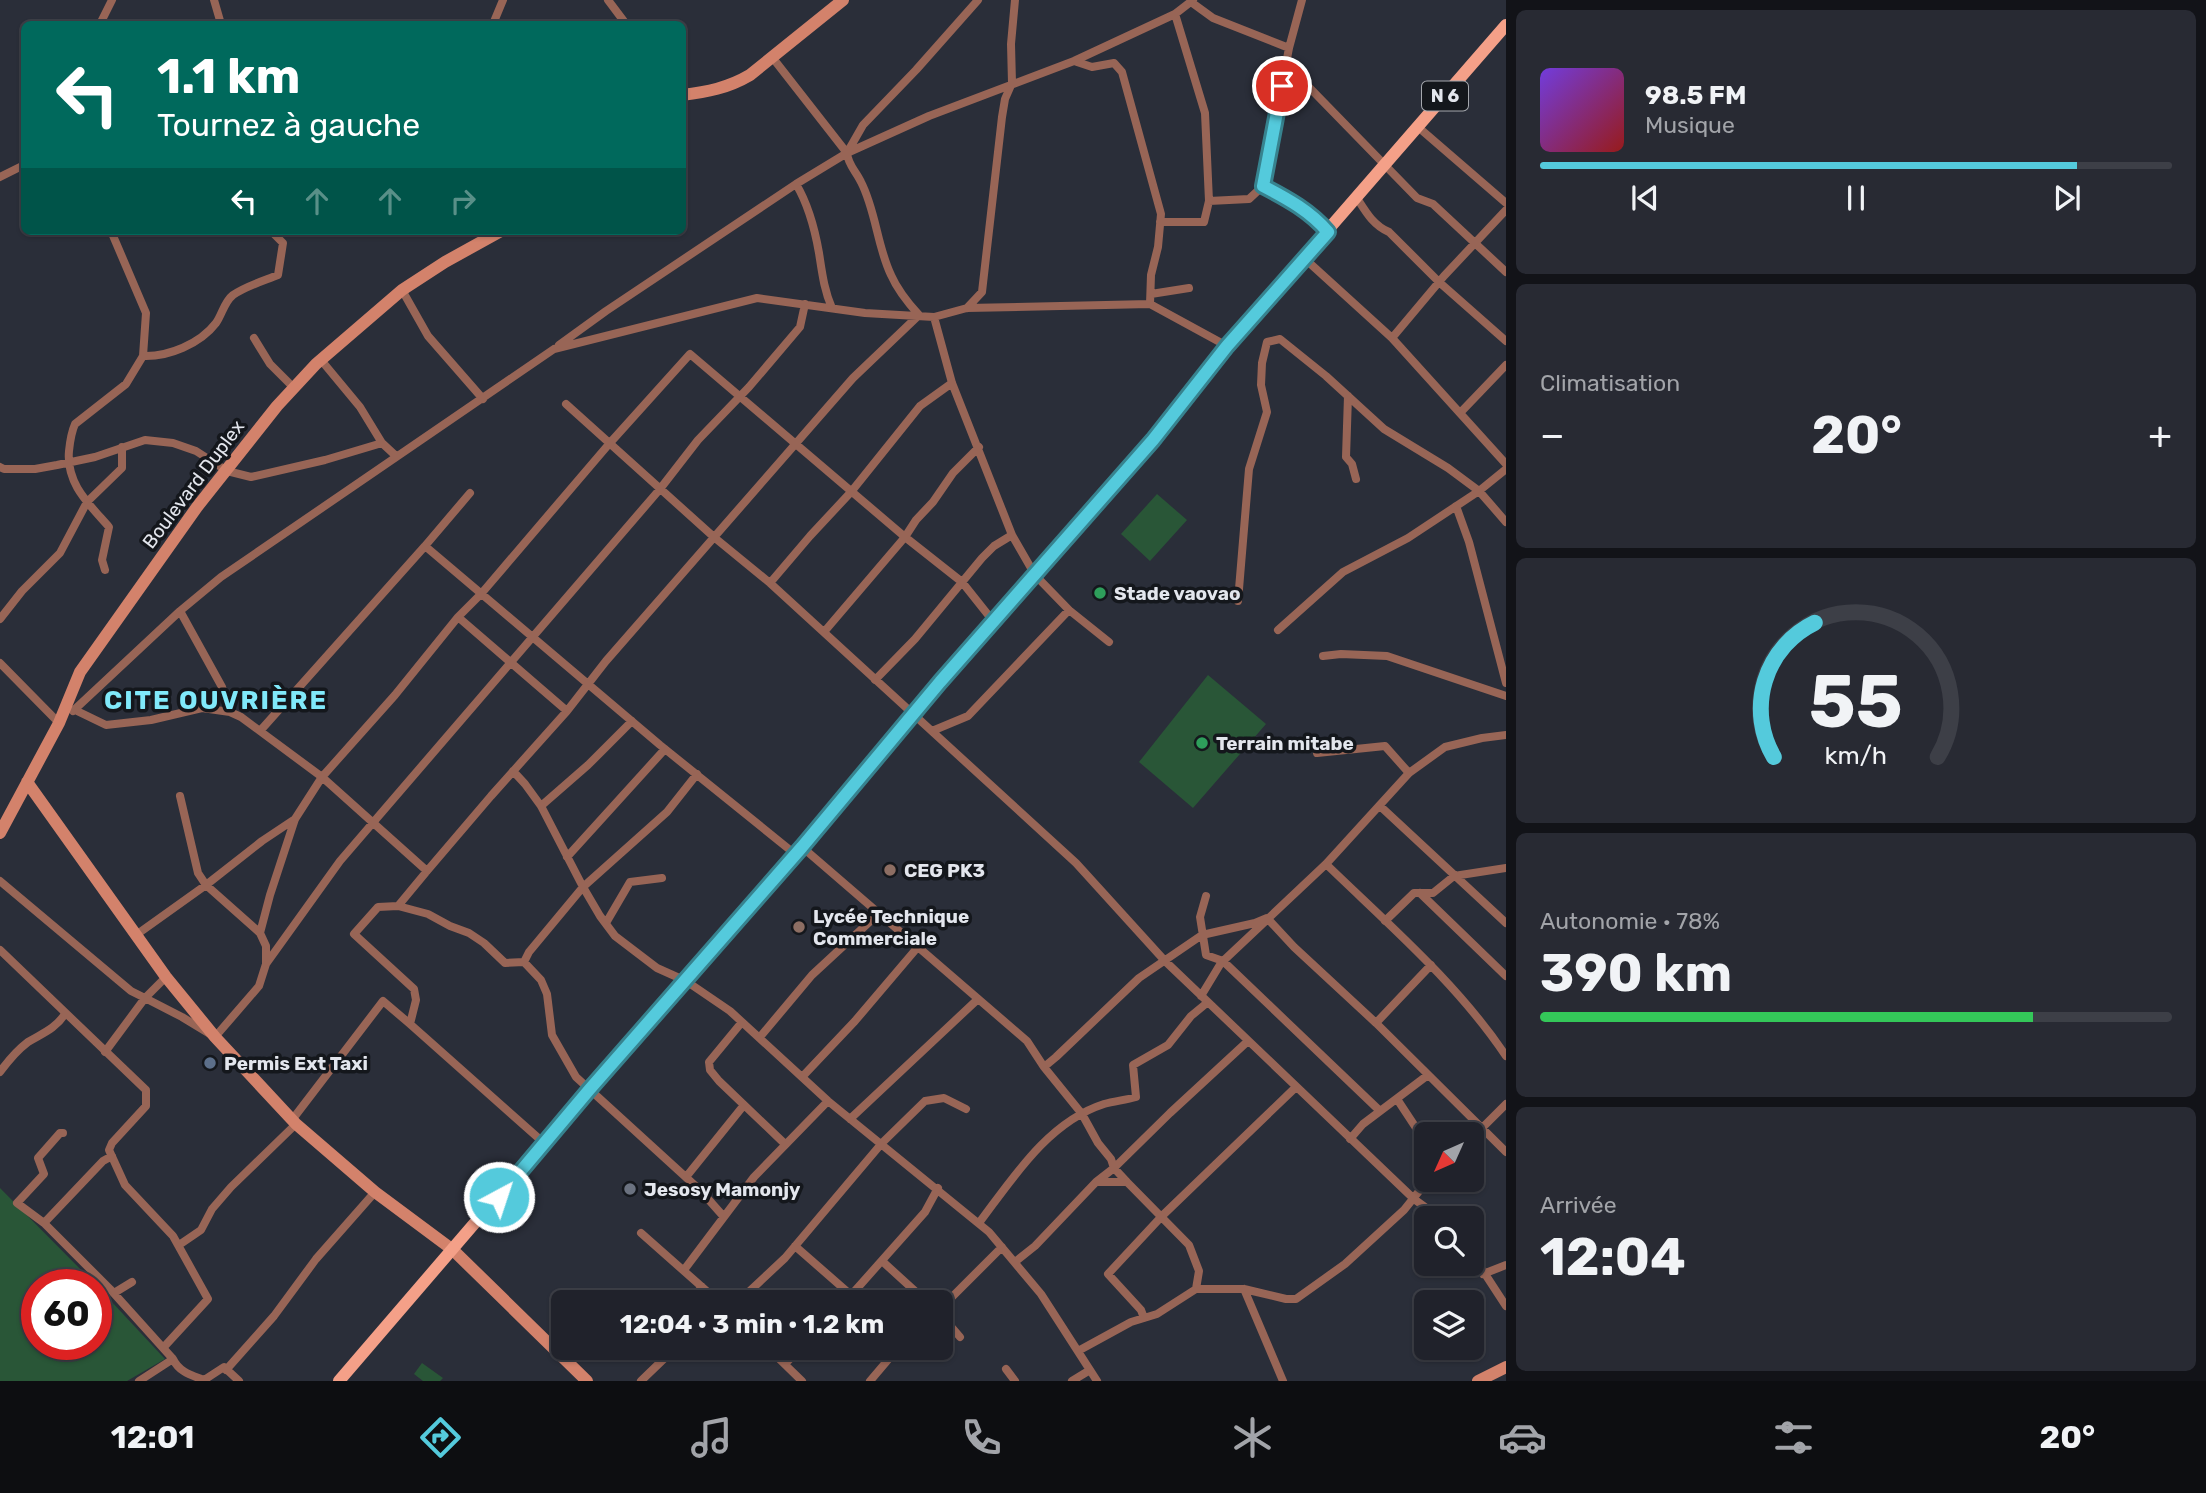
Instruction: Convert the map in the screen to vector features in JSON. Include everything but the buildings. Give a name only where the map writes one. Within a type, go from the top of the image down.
[{"type":"main road","name":"N 6","points":[[339,1381],[799,850],[993,621],[1153,440],[1227,346],[1506,25]]},
{"type":"street","points":[[102,21],[112,0]]},
{"type":"street","points":[[214,0],[220,21]]},
{"type":"street","points":[[494,21],[503,0]]},
{"type":"street","points":[[608,0],[624,21]]},
{"type":"street","points":[[686,94],[713,91],[735,84],[750,75],[843,0]]},
{"type":"street","points":[[919,315],[905,300],[890,275],[872,211],[861,182],[847,160],[847,153],[863,125],[978,0]]},
{"type":"street","points":[[967,308],[982,292],[1002,117],[1005,99],[1012,83],[1011,44],[1015,0]]},
{"type":"street","points":[[1209,201],[1249,199],[1263,186],[1289,48],[1302,0]]},
{"type":"street","points":[[0,663],[59,723],[180,611],[221,577],[483,399],[606,311],[847,153],[929,116],[1074,61],[1175,14],[1192,1],[1213,18],[1289,48]]},
{"type":"street","points":[[1160,222],[1204,222],[1209,201],[1205,113],[1175,14]]},
{"type":"street","points":[[772,57],[847,153]]},
{"type":"street","points":[[1074,61],[1092,67],[1114,63],[1122,72],[1158,199],[1160,222],[1158,247],[1151,275],[1150,304]]},
{"type":"street","points":[[1285,69],[1302,80],[1417,198],[1433,204],[1506,272]]},
{"type":"street","points":[[1418,128],[1506,203]]},
{"type":"street","points":[[0,177],[21,166]]},
{"type":"street","points":[[796,184],[814,231],[822,275],[832,307]]},
{"type":"street","points":[[1263,186],[1294,202],[1328,232]]},
{"type":"street","points":[[1357,198],[1371,220],[1389,232],[1439,282],[1506,341]]},
{"type":"street","points":[[1392,338],[1439,282],[1506,210]]},
{"type":"street","points":[[105,570],[102,560],[109,527],[77,491],[68,463],[71,432],[75,424],[125,384],[143,356],[146,313],[113,235]]},
{"type":"street","points":[[143,356],[169,353],[198,339],[215,324],[230,297],[278,275],[283,243],[275,235]]},
{"type":"street","name":"Boulevard Duplex","points":[[0,833],[59,723],[80,672],[197,507],[277,406],[321,360],[402,290],[494,235]]},
{"type":"street","points":[[1279,630],[1343,572],[1408,538],[1479,491],[1506,466],[1392,338],[1304,258]]},
{"type":"street","points":[[1151,294],[1189,288]]},
{"type":"street","points":[[402,290],[428,337],[483,399]]},
{"type":"street","points":[[554,349],[757,298],[865,313],[934,317],[967,308],[1150,304],[1227,346]]},
{"type":"street","points":[[266,964],[340,860],[660,489],[698,440],[800,327],[805,304]]},
{"type":"street","points":[[398,906],[567,711],[606,661],[853,378],[919,315]]},
{"type":"street","points":[[934,317],[952,383],[1012,536],[1035,575],[1069,610],[1109,642]]},
{"type":"street","points":[[254,338],[270,364],[294,388]]},
{"type":"street","points":[[1238,601],[1249,469],[1267,412],[1261,385],[1267,342],[1280,339],[1384,429],[1448,468],[1479,491],[1506,522]]},
{"type":"street","points":[[260,933],[295,820],[322,778],[395,695],[458,617],[690,354],[851,492],[962,582],[993,621]]},
{"type":"street","points":[[321,360],[360,407],[382,443],[396,456]]},
{"type":"street","points":[[1460,413],[1506,365]]},
{"type":"street","points":[[770,583],[851,492],[920,406],[952,383]]},
{"type":"street","points":[[1348,396],[1346,457],[1352,464],[1356,479]]},
{"type":"street","points":[[566,404],[715,538],[770,583],[1076,863],[1165,961],[1424,1206]]},
{"type":"street","points":[[0,467],[35,469],[68,463],[145,440],[173,443],[195,452],[226,471],[251,477],[382,443]]},
{"type":"street","points":[[0,619],[22,591],[60,553],[87,502],[122,468],[122,447]]},
{"type":"street","points":[[824,632],[905,537],[953,473],[978,447]]},
{"type":"street","points":[[260,731],[471,493]]},
{"type":"street","points":[[1456,506],[1469,542],[1506,683]]},
{"type":"street","points":[[875,680],[915,639],[994,546],[1012,536]]},
{"type":"street","points":[[425,546],[665,749],[799,850],[1027,1041],[1082,1114],[1114,1168],[1189,1245],[1199,1271],[1196,1289]]},
{"type":"street","points":[[932,731],[968,716],[1069,610]]},
{"type":"street","points":[[180,611],[222,687],[230,712]]},
{"type":"street","points":[[458,617],[567,711]]},
{"type":"street","points":[[1323,656],[1387,656],[1506,696]]},
{"type":"street","points":[[75,710],[106,725],[151,720],[202,708],[230,712],[241,717],[322,778],[427,871]]},
{"type":"street","points":[[541,806],[588,765],[632,721]]},
{"type":"street","points":[[979,1223],[1032,1156],[1055,1132],[1082,1114],[1104,1104],[1136,1097],[1133,1065],[1168,1045],[1205,999],[1223,961],[1326,864],[1409,773],[1445,747],[1506,735]]},
{"type":"street","points":[[1317,753],[1385,746],[1409,773]]},
{"type":"street","points":[[566,857],[665,749]]},
{"type":"street","points":[[513,771],[541,806],[583,887],[615,936],[657,968],[686,981],[730,1011],[828,1101],[989,1231],[1041,1294],[1097,1381]]},
{"type":"street","points":[[524,962],[529,952],[583,887],[667,812],[697,774]]},
{"type":"street","points":[[27,782],[166,976],[215,1038],[294,1122],[375,1192],[453,1250],[587,1381]]},
{"type":"street","points":[[180,796],[198,873],[206,885],[260,933],[266,946],[266,964],[259,986],[215,1038]]},
{"type":"street","points":[[1380,806],[1506,923]]},
{"type":"street","points":[[136,935],[262,841],[295,820]]},
{"type":"street","points":[[1326,864],[1431,965],[1487,1028],[1506,1056]]},
{"type":"street","points":[[1385,921],[1415,893],[1433,893],[1454,876],[1506,868]]},
{"type":"street","points":[[606,923],[631,882],[662,878]]},
{"type":"street","points":[[0,881],[131,991],[182,1017],[215,1038]]},
{"type":"street","points":[[1420,893],[1506,976]]},
{"type":"street","points":[[1206,896],[1200,917],[1206,955],[1223,961],[1380,1111]]},
{"type":"street","points":[[410,1024],[416,1000],[414,989],[354,934],[378,906],[398,906],[428,914],[469,933],[505,963],[524,962],[541,980],[547,994],[552,1035],[576,1077],[686,1177],[724,1217]]},
{"type":"street","points":[[760,1037],[812,975],[878,914]]},
{"type":"street","points":[[1044,1067],[1139,978],[1202,935],[1267,918]]},
{"type":"street","points":[[1267,918],[1476,1122]]},
{"type":"street","points":[[803,1076],[855,1021],[917,948]]},
{"type":"street","points":[[0,950],[146,1090],[146,1106],[112,1143],[109,1150],[125,1185],[171,1232],[208,1300],[163,1348]]},
{"type":"street","points":[[1376,1023],[1431,965]]},
{"type":"street","points":[[105,1052],[145,998],[166,976]]},
{"type":"street","points":[[850,1119],[978,999]]},
{"type":"street","points":[[178,1245],[201,1230],[212,1209],[294,1122],[383,1001],[544,1143]]},
{"type":"street","points":[[0,1072],[11,1057],[58,1024],[65,1014]]},
{"type":"street","points":[[742,1022],[709,1062],[710,1070],[785,1144]]},
{"type":"street","points":[[1015,1262],[1035,1246],[1096,1182],[1248,1041]]},
{"type":"street","points":[[1350,1139],[1363,1124],[1429,1075]]},
{"type":"street","points":[[1144,1318],[1141,1310],[1108,1274],[1162,1216],[1296,1087]]},
{"type":"street","points":[[750,1290],[795,1246],[881,1143],[925,1101],[944,1097],[966,1110]]},
{"type":"street","points":[[1397,1099],[1414,1125]]},
{"type":"street","points":[[684,1270],[754,1177],[828,1101]]},
{"type":"street","points":[[1484,1126],[1506,1104]]},
{"type":"street","points":[[686,1177],[744,1105]]},
{"type":"street","points":[[1484,1130],[1506,1152]]},
{"type":"street","points":[[63,1133],[60,1133],[38,1158],[44,1174],[17,1203],[44,1223],[114,1293],[173,1359],[176,1366],[186,1374],[204,1380],[224,1367],[239,1381]]},
{"type":"street","points":[[44,1223],[103,1161],[112,1156]]},
{"type":"street","points":[[1096,1182],[1127,1182]]},
{"type":"street","points":[[856,1290],[925,1212],[937,1188]]},
{"type":"street","points":[[226,1370],[274,1316],[316,1259],[375,1192]]},
{"type":"street","points":[[1078,1351],[1131,1322],[1157,1314],[1196,1289],[1244,1289],[1296,1299],[1345,1264],[1418,1192]]},
{"type":"street","points":[[641,1233],[706,1290]]},
{"type":"street","points":[[795,1246],[839,1290]]},
{"type":"street","points":[[953,1296],[1002,1247]]},
{"type":"street","points":[[882,1261],[915,1290]]},
{"type":"street","points":[[1484,1274],[1506,1265]]},
{"type":"street","points":[[1484,1275],[1506,1306]]},
{"type":"street","points":[[114,1293],[132,1282]]},
{"type":"street","points":[[699,1290],[701,1286]]},
{"type":"street","points":[[1244,1289],[1283,1381]]},
{"type":"street","points":[[953,1329],[960,1337]]},
{"type":"street","points":[[138,1381],[173,1359]]},
{"type":"street","points":[[641,1381],[663,1360]]},
{"type":"street","points":[[782,1360],[802,1381]]},
{"type":"street","points":[[786,1363],[789,1360]]},
{"type":"street","points":[[870,1381],[888,1360]]},
{"type":"street","points":[[1478,1381],[1506,1367]]},
{"type":"street","points":[[1006,1369],[1015,1381]]},
{"type":"street","points":[[1072,1381],[1090,1370]]},
{"type":"green space","points":[[1157,494],[1187,520],[1150,561],[1121,534]]},
{"type":"green space","name":"Terrain mitabe","points":[[1208,675],[1266,724],[1193,808],[1139,762]]},
{"type":"green space","points":[[0,1188],[80,1269],[21,1269],[21,1360],[112,1360],[112,1302],[165,1359],[127,1381],[0,1381]]},
{"type":"green space","points":[[422,1363],[443,1378],[440,1381],[423,1381],[414,1374]]},
{"type":"place","name":"Stade vaovao","points":[[1100,593]]},
{"type":"place","name":"Terrain mitabe","points":[[1202,743]]},
{"type":"place","name":"CEG PK3","points":[[890,870]]},
{"type":"place","name":"Lycée Technique Commerciale","points":[[799,927]]},
{"type":"place","name":"Permis Ext Taxi","points":[[210,1063]]},
{"type":"place","name":"Jesosy Mamonjy","points":[[630,1189]]},
{"type":"district","name":"CITE OUVRIÈRE","points":[[216,700]]},
{"type":"route","points":[[499,1197],[802,847],[940,682],[1153,440],[1227,346],[1328,232],[1294,202],[1263,186],[1282,86]]}]
